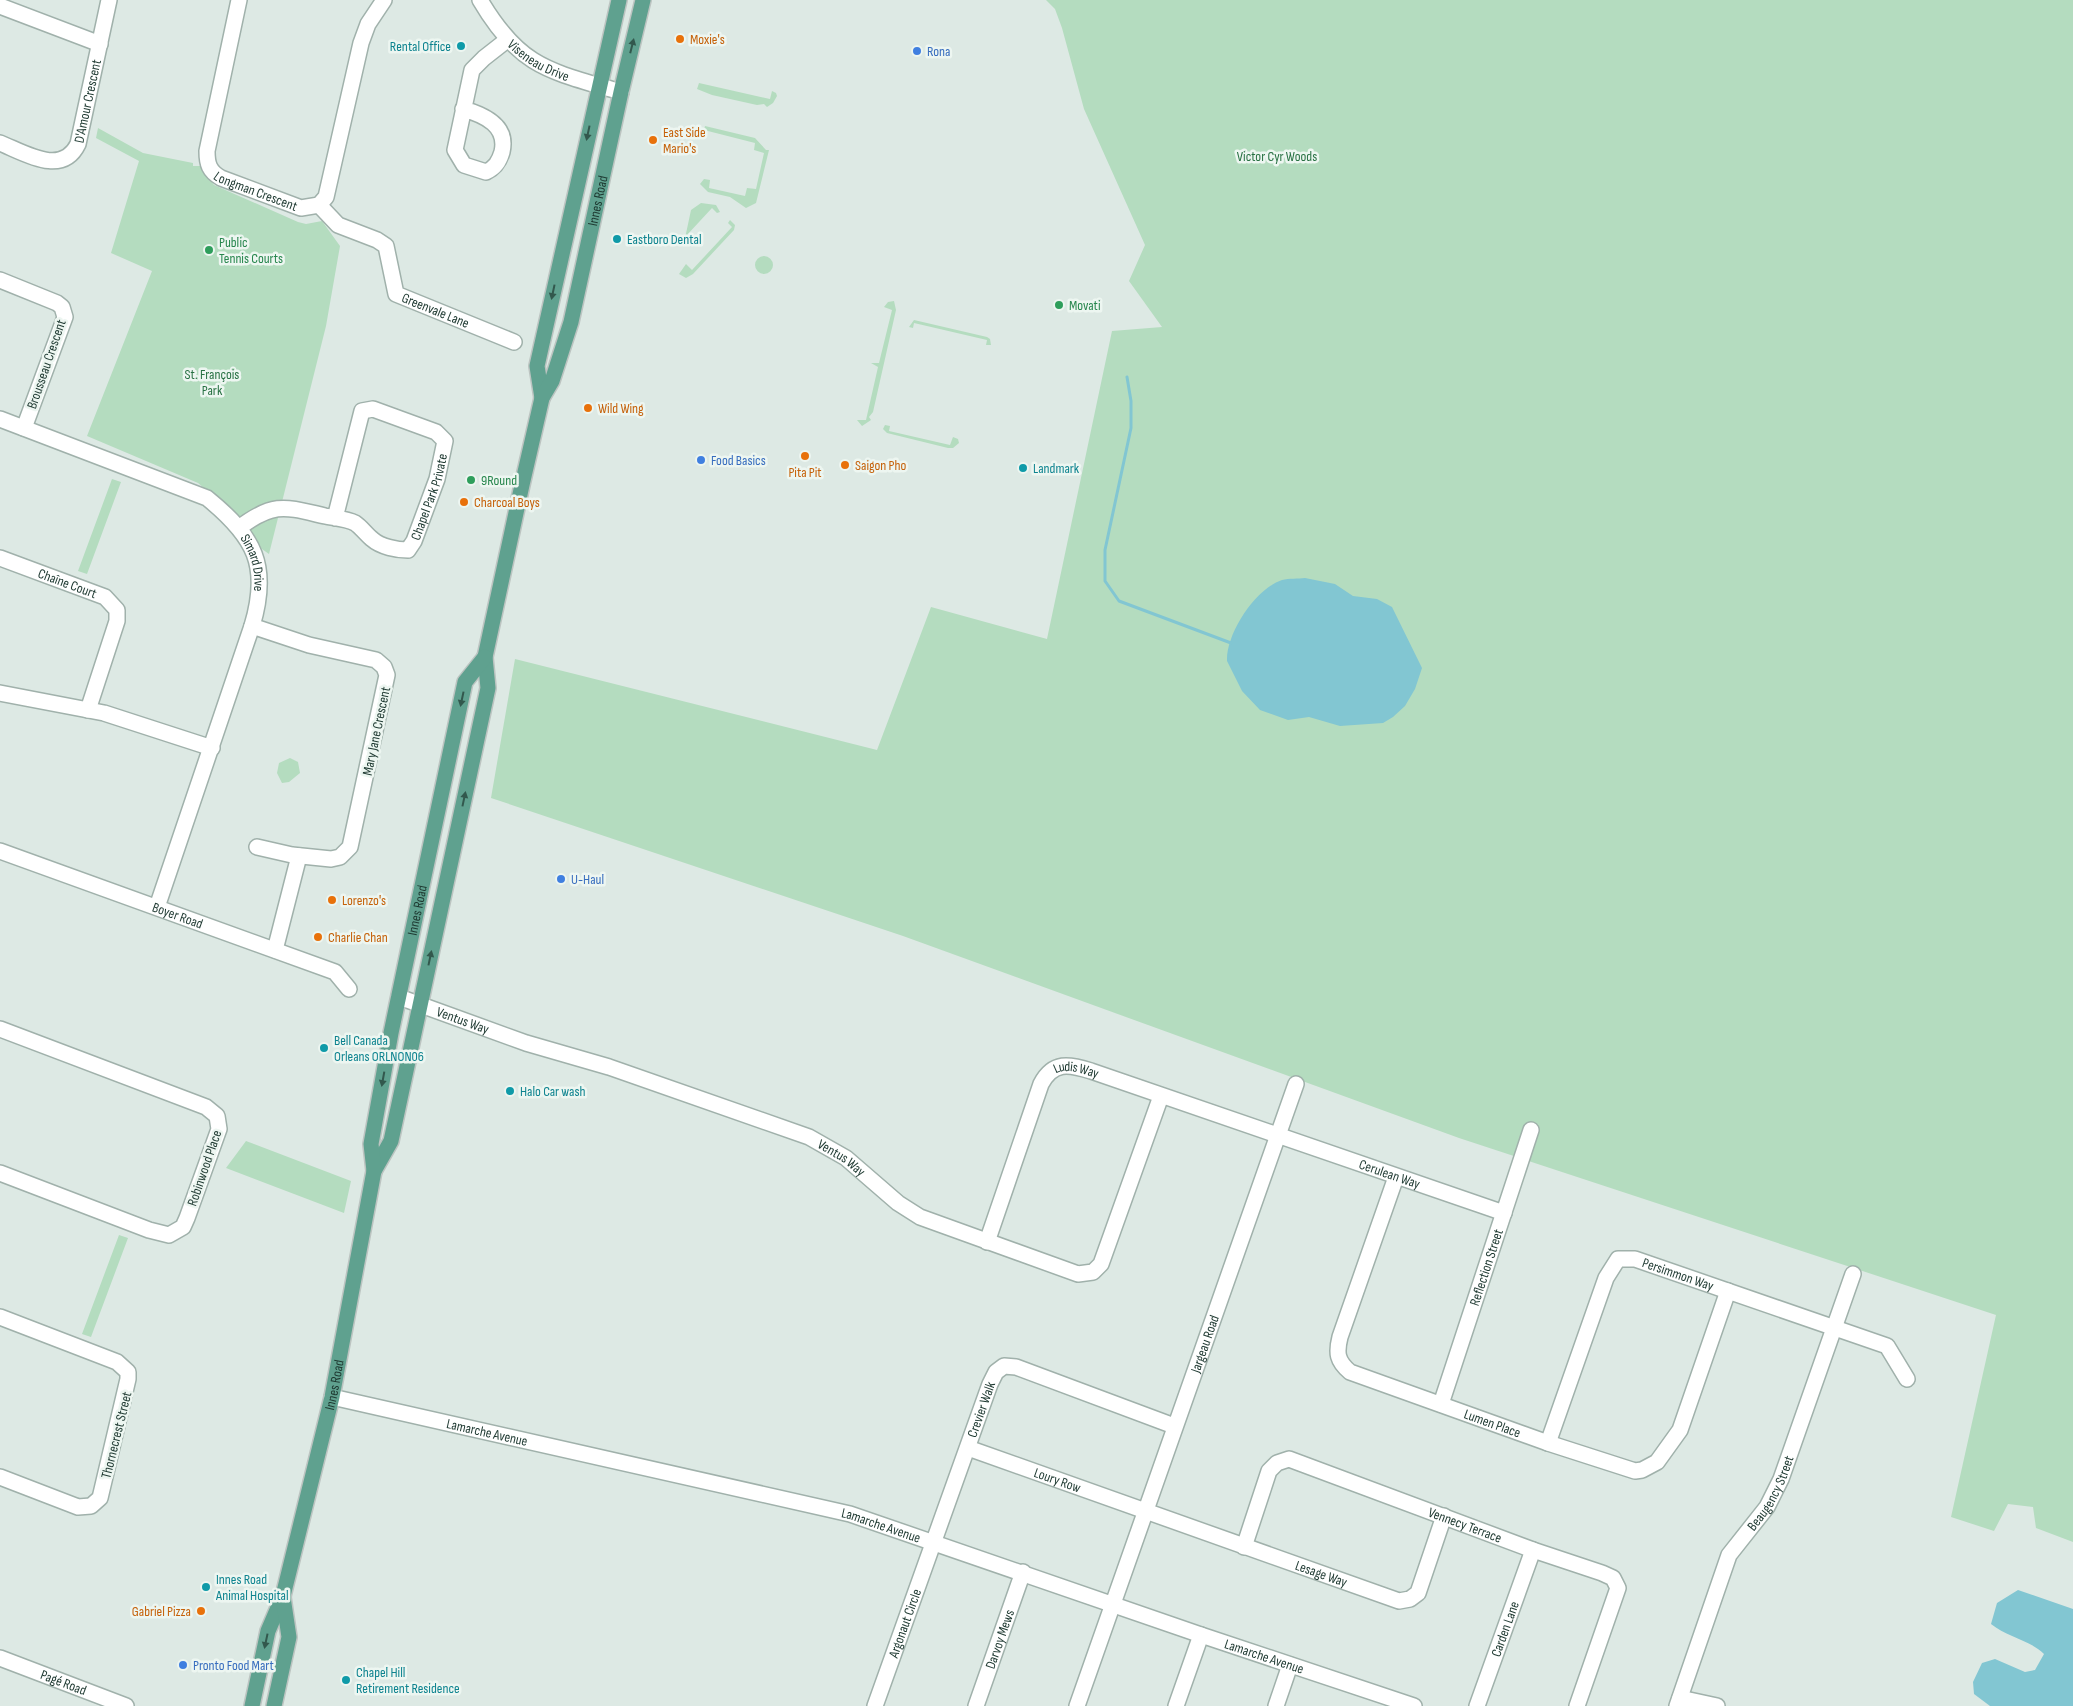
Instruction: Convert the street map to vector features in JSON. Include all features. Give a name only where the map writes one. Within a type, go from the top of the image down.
[{"type":"main road","name":"Innes Road","points":[[542,398],[537,366],[619,0]]},
{"type":"main road","name":"Innes Road","points":[[374,1171],[391,1141],[488,688],[485,657],[542,398],[552,381],[570,322],[643,0]]},
{"type":"main road","name":"Innes Road","points":[[252,1706],[268,1631],[283,1596],[332,1396],[374,1171],[371,1144],[399,996],[465,682],[485,657]]},
{"type":"main road","name":"Innes Road","points":[[274,1706],[289,1638],[283,1596]]},
{"type":"street","name":"D'Amour Crescent","points":[[0,143],[48,161],[60,161],[74,153],[78,144],[109,0]]},
{"type":"street","name":"Longman Crescent","points":[[239,0],[207,152],[207,164],[210,170],[221,178],[302,208],[319,205],[326,197],[364,34],[384,0]]},
{"type":"street","name":"Viseneau Drive","points":[[480,0],[507,40],[536,64],[560,74],[621,92]]},
{"type":"street","points":[[0,6],[100,44]]},
{"type":"street","points":[[463,109],[472,70],[507,40]]},
{"type":"street","name":"Greenvale Lane","points":[[319,205],[338,225],[377,240],[386,246],[396,294],[514,342]]},
{"type":"street","name":"Brousseau Crescent","points":[[0,280],[57,303],[62,308],[65,317],[24,428]]},
{"type":"street","name":"Chapel Park Private","points":[[240,528],[262,513],[280,508],[335,518],[355,524],[376,543],[400,550],[408,550],[414,541],[437,479],[445,442],[444,438],[436,432],[373,408],[362,411],[335,518]]},
{"type":"street","name":"Simard Drive","points":[[0,419],[196,492],[227,514],[240,528],[254,555],[261,581],[258,604],[252,626],[157,908]]},
{"type":"street","name":"Chaîne Court","points":[[0,558],[105,597],[117,610],[117,621],[88,710]]},
{"type":"street","name":"Mary Jane Crescent","points":[[252,626],[309,645],[376,660],[384,667],[387,674],[350,847],[340,857],[331,859],[298,856],[257,847]]},
{"type":"street","points":[[0,693],[104,713],[212,748]]},
{"type":"street","name":"Boyer Road","points":[[0,851],[335,972],[349,989]]},
{"type":"street","points":[[275,950],[298,856]]},
{"type":"street","name":"Ventus Way","points":[[399,996],[419,1006],[526,1043],[637,1076],[809,1137],[846,1158],[908,1210],[934,1223],[1069,1272],[1086,1274],[1096,1270],[1104,1255],[1161,1096]]},
{"type":"street","name":"Robinwood Place","points":[[0,1029],[206,1108],[217,1116],[219,1129],[183,1227],[169,1235],[149,1230],[0,1173]]},
{"type":"street","name":"Ludis Way","points":[[986,1242],[1037,1094],[1045,1078],[1052,1070],[1061,1065],[1073,1065],[1277,1136]]},
{"type":"street","name":"Jargeau Road","points":[[1113,1603],[1296,1084]]},
{"type":"street","name":"Reflection Street","points":[[1441,1404],[1531,1130]]},
{"type":"street","name":"Cerulean Way","points":[[1277,1136],[1504,1213]]},
{"type":"street","name":"Lumen Place","points":[[1396,1177],[1340,1337],[1337,1350],[1338,1359],[1350,1372],[1548,1443],[1635,1471],[1650,1467],[1656,1462],[1680,1430],[1728,1291]]},
{"type":"street","name":"Persimmon Way","points":[[1548,1443],[1606,1278],[1618,1259],[1635,1259],[1888,1346],[1907,1379]]},
{"type":"street","name":"Beaugency Street","points":[[1678,1702],[1729,1555],[1767,1507],[1777,1487],[1853,1274]]},
{"type":"street","name":"Thornecrest Street","points":[[0,1317],[117,1362],[128,1372],[128,1379],[100,1498],[91,1506],[78,1508],[0,1477]]},
{"type":"street","name":"Crevier Walk","points":[[935,1542],[990,1384],[996,1372],[1004,1366],[1016,1367],[1174,1426]]},
{"type":"street","name":"Lamarche Avenue","points":[[332,1396],[826,1508],[935,1542],[1113,1603],[1290,1665],[1380,1700],[1414,1706]]},
{"type":"street","name":"Loury Row","points":[[968,1448],[1146,1512]]},
{"type":"street","name":"Vennecy Terrace","points":[[1244,1547],[1269,1471],[1278,1463],[1288,1459],[1613,1578],[1618,1588],[1577,1706]]},
{"type":"street","name":"Lesage Way","points":[[1146,1512],[1399,1601],[1410,1599],[1418,1593],[1444,1516]]},
{"type":"street","name":"Argonaut Circle","points":[[875,1706],[935,1542]]},
{"type":"street","name":"Carden Lane","points":[[1477,1706],[1533,1550]]},
{"type":"street","name":"Darvoy Mews","points":[[976,1706],[1023,1572]]},
{"type":"street","points":[[1077,1706],[1113,1603]]},
{"type":"street","points":[[1176,1706],[1201,1635]]},
{"type":"street","name":"Pagé Road","points":[[0,1658],[126,1706]]},
{"type":"street","points":[[1276,1706],[1290,1665]]},
{"type":"street","points":[[1678,1702],[1717,1706]]},
{"type":"green space","name":"Victor Cyr Woods","points":[[1046,0],[2073,0],[2073,1542],[2036,1528],[2033,1507],[2008,1504],[1994,1531],[1951,1517],[1996,1315],[1459,1138],[903,936],[491,798],[515,659],[877,750],[931,607],[1047,639],[1112,331],[1162,327],[1129,281],[1145,245],[1084,109],[1062,28],[1055,9]]},
{"type":"green space","points":[[699,83],[770,99],[772,91],[777,96],[773,103],[767,107],[764,104],[757,105],[712,95],[697,89]]},
{"type":"green space","points":[[705,126],[755,138],[766,150],[769,150],[756,203],[746,208],[730,197],[708,192],[700,184],[704,179],[710,180],[709,188],[745,196],[747,188],[756,189],[764,153],[754,150],[755,143],[704,130]]},
{"type":"green space","name":"St. François Park","points":[[98,128],[143,153],[193,163],[193,166],[200,166],[214,185],[298,222],[306,224],[322,221],[340,246],[326,326],[269,554],[259,547],[234,513],[198,483],[87,436],[152,271],[111,253],[139,161],[96,138]]},
{"type":"green space","points":[[701,203],[716,205],[720,212],[717,213],[712,208],[687,235],[692,241],[688,246],[685,245],[691,210]]},
{"type":"green space","points":[[730,220],[735,225],[734,230],[693,274],[686,278],[679,274],[686,264],[692,270],[732,227],[728,223]]},
{"type":"green space","points":[[764,256],[770,259],[773,265],[770,271],[764,274],[758,271],[755,265],[758,259]]},
{"type":"green space","points":[[894,301],[896,310],[873,412],[869,417],[871,420],[862,426],[857,420],[866,420],[878,367],[871,363],[879,363],[892,310],[884,307],[888,302]]},
{"type":"green space","points":[[914,320],[987,337],[990,339],[991,345],[986,345],[987,340],[914,323],[913,328],[909,327]]},
{"type":"green space","points":[[885,425],[890,426],[889,431],[950,445],[953,437],[958,439],[959,443],[953,448],[948,448],[887,433],[883,429]]},
{"type":"green space","points":[[112,479],[121,482],[87,574],[78,571]]},
{"type":"green space","points":[[290,758],[298,762],[300,773],[289,782],[282,783],[277,773],[279,763]]},
{"type":"green space","points":[[246,1141],[351,1181],[344,1213],[226,1168]]},
{"type":"green space","points":[[119,1235],[128,1238],[91,1337],[82,1334]]},
{"type":"water","points":[[1305,578],[1335,584],[1353,596],[1377,599],[1392,607],[1422,668],[1415,689],[1405,706],[1383,723],[1340,726],[1309,717],[1288,720],[1260,710],[1242,691],[1227,661],[1231,638],[1237,626],[1252,602],[1272,585],[1285,579]]},
{"type":"water","points":[[2018,1590],[2073,1609],[2073,1706],[1990,1706],[1974,1694],[1973,1682],[1982,1663],[1995,1659],[2025,1672],[2035,1670],[2044,1654],[2032,1645],[1991,1624],[1997,1603]]},
{"type":"waterway","points":[[1127,377],[1131,401],[1131,428],[1105,550],[1105,581],[1119,601],[1231,643]]},
{"type":"place","name":"Moxie's","points":[[680,39]]},
{"type":"place","name":"Rental Office","points":[[461,46]]},
{"type":"place","name":"Rona","points":[[917,51]]},
{"type":"place","name":"East Side Mario's","points":[[653,140]]},
{"type":"place","name":"Eastboro Dental","points":[[617,239]]},
{"type":"place","name":"Public Tennis Courts","points":[[209,250]]},
{"type":"place","name":"Movati","points":[[1059,305]]},
{"type":"place","name":"Wild Wing","points":[[588,408]]},
{"type":"place","name":"Pita Pit","points":[[805,456]]},
{"type":"place","name":"Food Basics","points":[[701,460]]},
{"type":"place","name":"Saigon Pho","points":[[845,465]]},
{"type":"place","name":"Landmark","points":[[1023,468]]},
{"type":"place","name":"9Round","points":[[471,480]]},
{"type":"place","name":"Charcoal Boys","points":[[464,502]]},
{"type":"place","name":"U-Haul","points":[[561,879]]},
{"type":"place","name":"Lorenzo's","points":[[332,900]]},
{"type":"place","name":"Charlie Chan","points":[[318,937]]},
{"type":"place","name":"Bell Canada Orleans ORLNON06","points":[[324,1048]]},
{"type":"place","name":"Halo Car wash","points":[[510,1091]]},
{"type":"place","name":"Innes Road Animal Hospital","points":[[206,1587]]},
{"type":"place","name":"Gabriel Pizza","points":[[201,1611]]},
{"type":"place","name":"Pronto Food Mart","points":[[183,1665]]},
{"type":"place","name":"Chapel Hill Retirement Residence","points":[[346,1680]]}]
